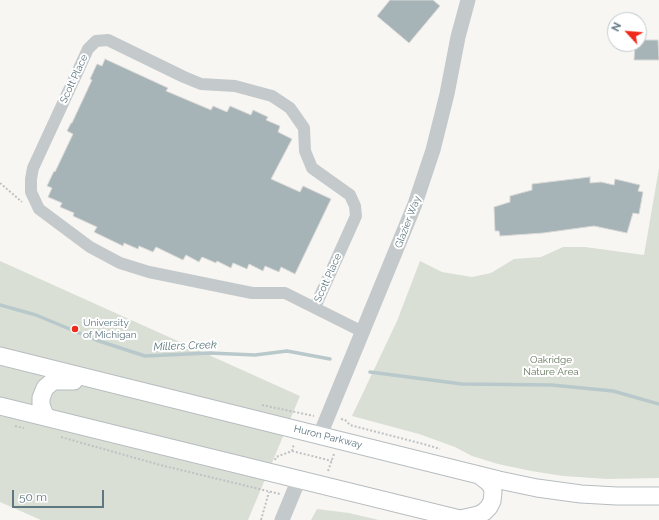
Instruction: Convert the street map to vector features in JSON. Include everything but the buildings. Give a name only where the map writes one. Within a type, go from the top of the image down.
[{"type":"main road","name":"Huron Parkway","points":[[0,356],[479,475],[537,488],[581,494],[659,496]]},
{"type":"main road","points":[[48,418],[42,408],[41,398],[45,388],[53,381],[60,380],[112,384]]},
{"type":"main road","points":[[0,406],[462,519],[484,512],[492,501],[492,487],[479,475]]},
{"type":"street","name":"Glazier Way","points":[[320,435],[364,332],[415,204],[433,150],[447,94],[458,37],[468,0]]},
{"type":"street","name":"Scott Place","points":[[315,307],[356,216],[355,206],[350,195],[312,168],[305,151],[304,128],[290,108],[272,96],[235,86],[201,84],[108,40],[96,41],[88,49],[33,168],[31,192],[39,209],[90,247],[120,262],[149,272],[252,293],[285,293],[364,332]]},
{"type":"street","points":[[282,520],[300,479]]},
{"type":"path","points":[[0,183],[22,201],[34,209],[39,209]]},
{"type":"path","points":[[295,412],[316,417]]},
{"type":"path","points":[[342,419],[355,427],[427,444]]},
{"type":"path","points":[[13,425],[26,429]]},
{"type":"path","points":[[55,436],[160,465],[274,493]]},
{"type":"path","points":[[292,451],[294,443]]},
{"type":"path","points":[[274,463],[276,457],[292,451],[332,461]]},
{"type":"path","points":[[328,472],[335,452]]},
{"type":"path","points":[[261,520],[269,492]]},
{"type":"green space","name":"Oakridge Nature Area","points":[[659,168],[659,478],[607,479],[563,476],[531,471],[498,464],[472,456],[455,447],[419,434],[352,416],[397,321],[420,261],[442,272],[472,277],[491,273],[514,259],[541,257],[563,247],[585,247],[644,255]]},
{"type":"green space","name":"University of Michigan","points":[[0,261],[300,396],[248,520],[41,520],[0,502]]},
{"type":"green space","points":[[317,509],[349,513],[379,520],[311,520]]},
{"type":"waterway","name":"Millers Creek","points":[[0,305],[36,315],[96,340],[145,356],[210,353],[255,355],[287,351],[330,359]]},
{"type":"waterway","name":"Millers Creek","points":[[370,372],[462,384],[552,385],[613,391],[659,404]]},
{"type":"place","name":"University of Michigan","points":[[75,329]]}]
